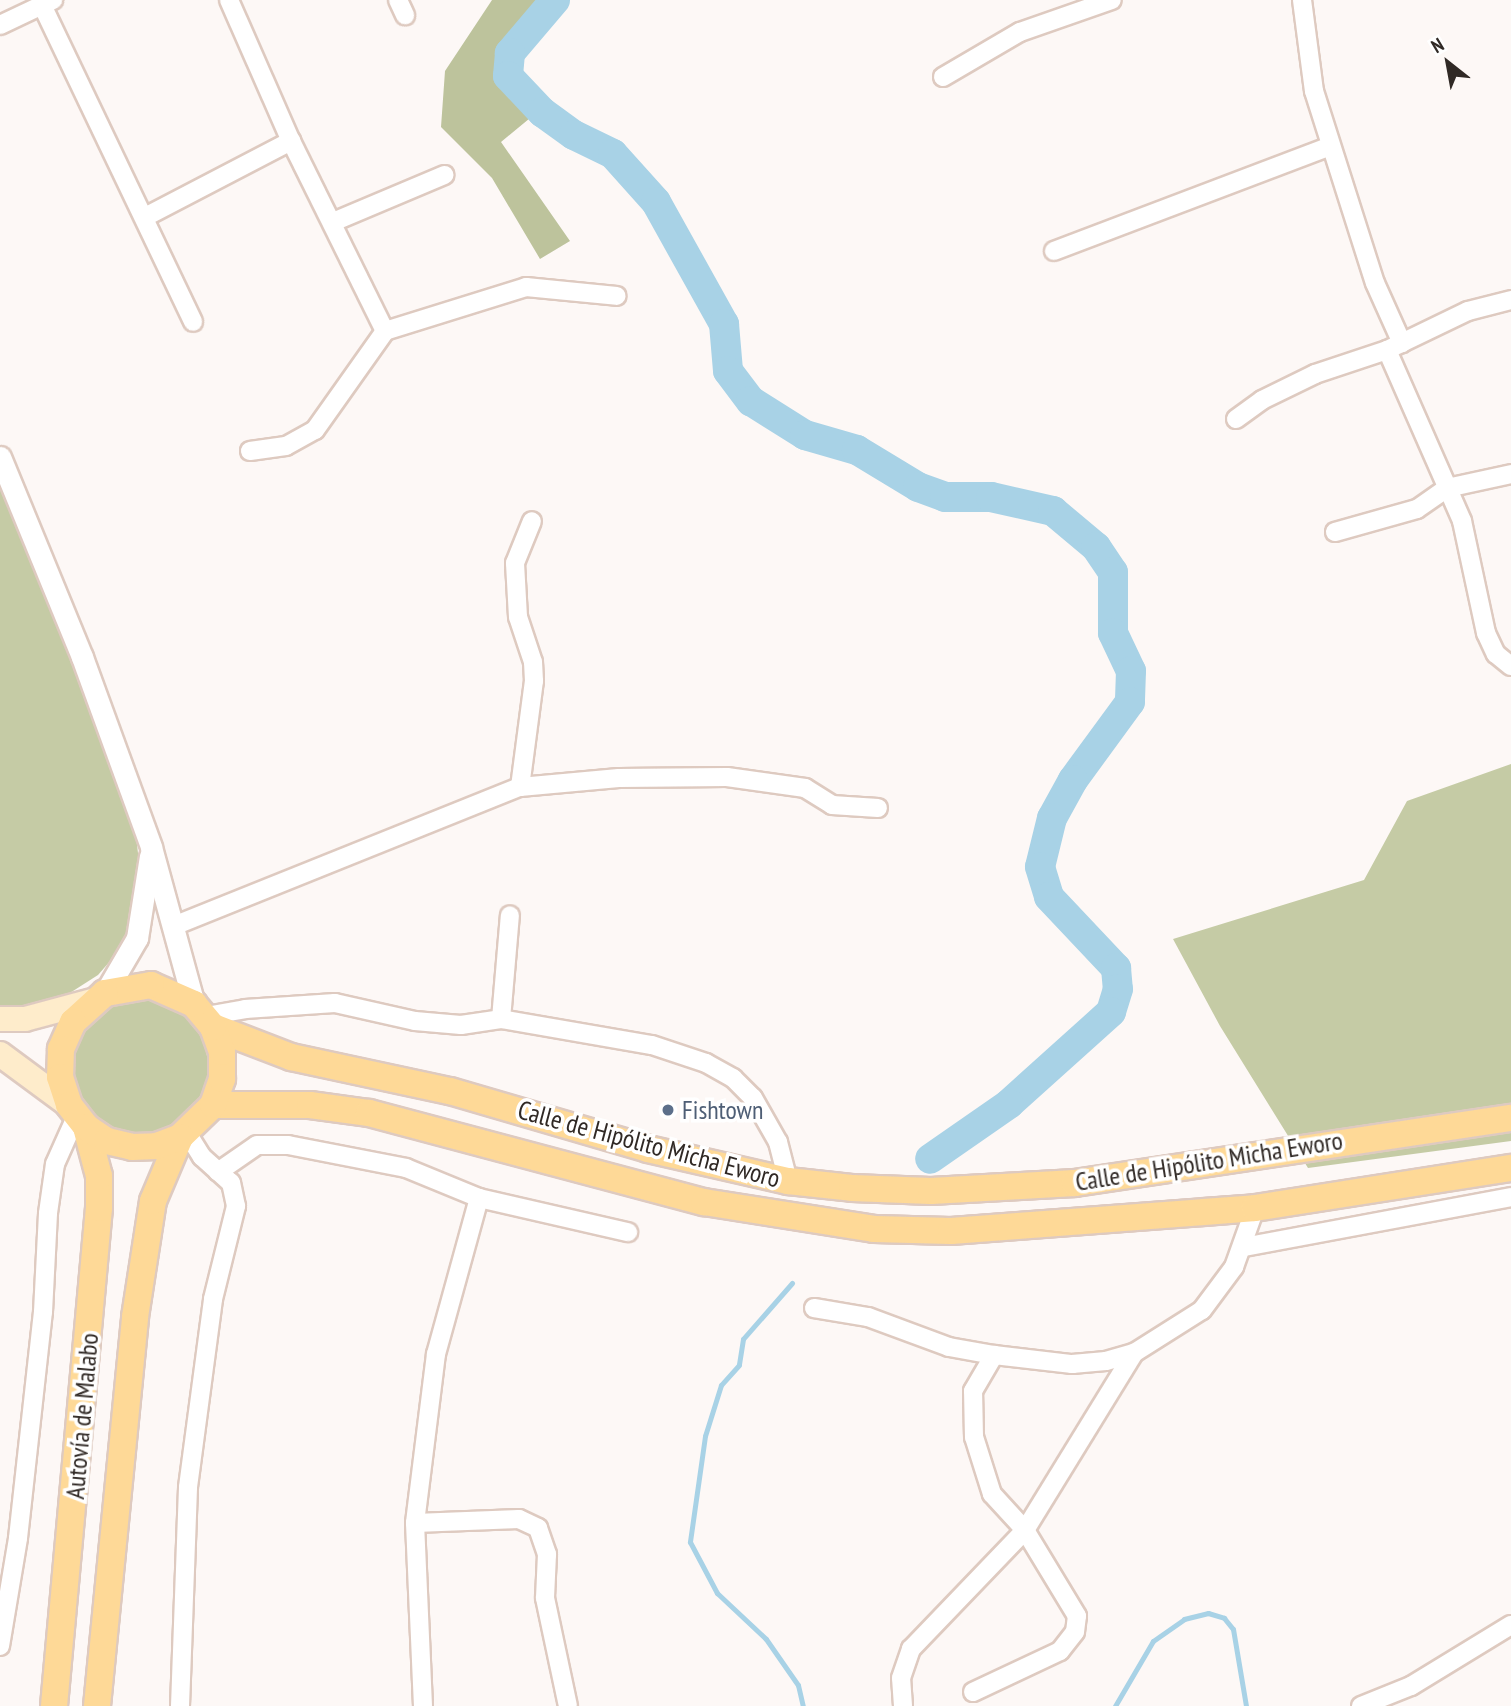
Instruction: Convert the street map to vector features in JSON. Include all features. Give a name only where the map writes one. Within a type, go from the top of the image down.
[{"type":"main road","points":[[0,1019],[25,1019],[151,985],[174,991],[205,1016],[222,1052],[222,1079],[213,1105],[184,1135],[157,1146],[132,1147],[107,1141],[0,1054]]},
{"type":"main road","points":[[77,1116],[60,1077],[61,1049],[73,1022],[99,997]]},
{"type":"main road","name":"Calle de Hipólito Micha Eworo","points":[[205,1016],[290,1057],[450,1091],[648,1149],[788,1181],[931,1191],[1076,1183],[1511,1118]]},
{"type":"main road","name":"Calle de Hipólito Micha Eworo","points":[[213,1105],[310,1105],[369,1113],[704,1202],[874,1229],[951,1231],[1255,1208],[1511,1168]]},
{"type":"main road","name":"Autovía de Malabo","points":[[54,1706],[99,1208],[99,1176],[77,1116]]},
{"type":"main road","name":"Autovía de Malabo","points":[[97,1706],[144,1249],[153,1201],[184,1135]]},
{"type":"street","points":[[229,0],[291,141],[385,331]]},
{"type":"street","points":[[943,77],[1020,33],[1112,0]]},
{"type":"street","points":[[1302,0],[1307,60],[1330,146],[1394,346],[1462,521],[1486,633],[1496,654],[1511,666]]},
{"type":"street","points":[[0,25],[48,3],[193,322]]},
{"type":"street","points":[[145,217],[291,141]]},
{"type":"street","points":[[1054,251],[1330,146]]},
{"type":"street","points":[[333,222],[444,175]]},
{"type":"street","points":[[250,452],[286,446],[315,430],[385,331],[526,287],[617,296]]},
{"type":"street","points":[[1236,419],[1262,400],[1315,374],[1394,346],[1468,312],[1511,300]]},
{"type":"street","points":[[0,457],[82,657],[152,847],[205,1016],[245,1009],[335,1003],[415,1021],[461,1025],[501,1019],[607,1034],[706,1063],[733,1078],[753,1097],[778,1142],[788,1181]]},
{"type":"street","points":[[1335,532],[1417,509],[1447,488],[1511,474]]},
{"type":"street","points":[[520,787],[534,681],[533,662],[518,617],[515,563],[532,521]]},
{"type":"street","points":[[176,925],[520,787],[619,778],[727,777],[805,788],[832,805],[878,808]]},
{"type":"street","points":[[99,997],[137,938],[152,847]]},
{"type":"street","points":[[501,1019],[510,915]]},
{"type":"street","points":[[0,1646],[9,1539],[43,1312],[48,1213],[55,1164],[77,1116]]},
{"type":"street","points":[[180,1706],[188,1487],[213,1299],[236,1206],[236,1193],[184,1135]]},
{"type":"street","points":[[218,1172],[257,1144],[288,1145],[407,1168],[479,1198],[628,1232]]},
{"type":"street","points":[[1244,1247],[1511,1197]]},
{"type":"street","points":[[423,1706],[415,1523],[436,1354],[479,1198]]},
{"type":"street","points":[[814,1308],[868,1317],[949,1347],[994,1355],[1072,1364],[1134,1353],[1202,1310],[1244,1247],[1255,1208]]},
{"type":"street","points":[[903,1706],[901,1678],[911,1649],[1025,1530],[1134,1353]]},
{"type":"street","points":[[973,1692],[1060,1651],[1075,1632],[1077,1616],[1025,1530],[992,1494],[974,1437],[973,1391],[994,1355]]},
{"type":"street","points":[[415,1523],[519,1520],[538,1528],[547,1554],[545,1598],[568,1706]]},
{"type":"street","points":[[1361,1706],[1411,1686],[1511,1625]]},
{"type":"green space","points":[[492,0],[563,0],[508,39],[510,66],[541,109],[501,142],[570,241],[540,259],[492,178],[441,127],[445,71]]},
{"type":"green space","points":[[0,484],[37,567],[136,836],[140,870],[131,927],[118,952],[98,975],[48,1007],[0,1016]]},
{"type":"green space","points":[[1511,764],[1511,1141],[1308,1168],[1220,1026],[1173,939],[1364,880],[1407,801]]},
{"type":"green space","points":[[141,1000],[166,1006],[188,1020],[202,1042],[208,1067],[202,1092],[188,1114],[166,1128],[141,1134],[116,1128],[94,1114],[80,1092],[74,1067],[80,1042],[94,1020],[116,1006]]},
{"type":"waterway","points":[[555,0],[510,53],[508,76],[542,112],[574,135],[613,154],[656,202],[724,324],[728,371],[751,401],[805,435],[857,450],[918,487],[945,497],[991,497],[1053,511],[1096,547],[1113,572],[1113,633],[1131,671],[1130,702],[1073,780],[1052,818],[1040,867],[1049,897],[1116,968],[1118,989],[1111,1012],[1009,1104],[930,1159]]},
{"type":"waterway","points":[[792,1283],[743,1339],[739,1365],[721,1385],[705,1436],[690,1542],[717,1593],[766,1639],[798,1685],[803,1706]]},
{"type":"waterway","points":[[1115,1706],[1153,1641],[1184,1619],[1208,1613],[1224,1618],[1233,1629],[1246,1706]]},
{"type":"place","name":"Fishtown","points":[[668,1110]]}]
